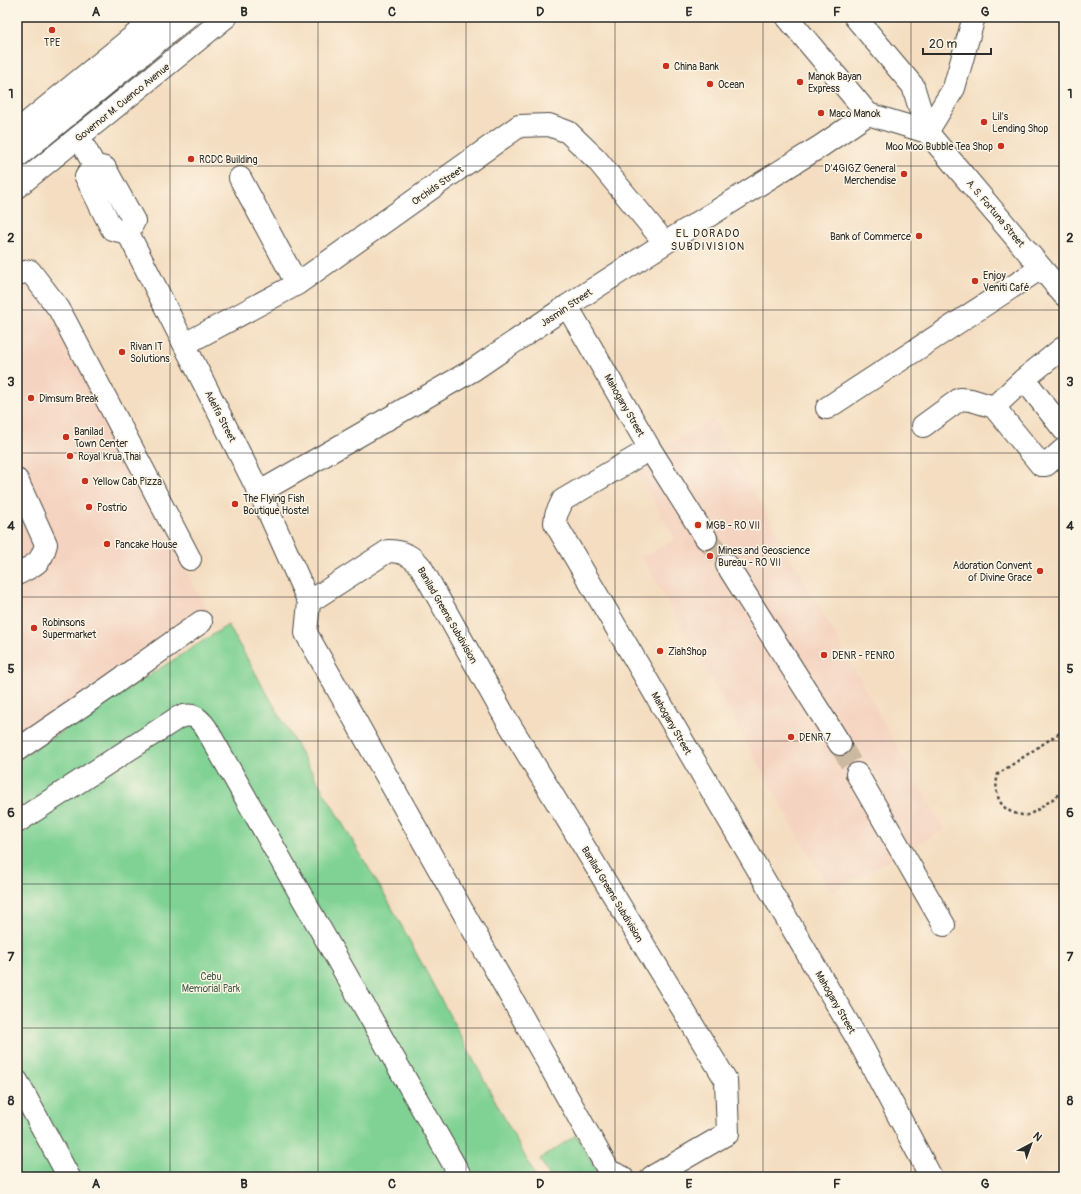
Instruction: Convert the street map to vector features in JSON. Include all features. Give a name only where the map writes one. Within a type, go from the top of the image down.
[{"type":"street","points":[[17,131],[157,17]]},
{"type":"street","points":[[17,157],[187,17]]},
{"type":"street","name":"Governor M. Cuenco Avenue","points":[[17,187],[226,17]]},
{"type":"street","points":[[787,17],[868,114],[927,132],[954,88],[974,17]]},
{"type":"street","name":"A. S. Fortuna Street","points":[[856,17],[913,86],[927,132],[1064,295]]},
{"type":"street","name":"Jasmin Street","points":[[260,492],[473,370],[567,306],[821,146],[868,114]]},
{"type":"street","name":"Orchids Street","points":[[185,344],[297,284],[519,126],[549,124],[568,132],[597,160],[665,243]]},
{"type":"street","name":"Adelfa Street","points":[[79,137],[94,165],[86,177],[112,229],[128,233],[260,492],[308,602]]},
{"type":"street","points":[[240,178],[297,284]]},
{"type":"street","points":[[827,408],[1041,268]]},
{"type":"street","points":[[17,274],[30,271],[59,309],[190,559]]},
{"type":"street","name":"Mahogany Street","points":[[567,306],[650,449],[563,500],[556,515],[555,523],[862,1047],[931,1177]]},
{"type":"street","points":[[994,407],[1024,379],[1064,347]]},
{"type":"street","points":[[1024,379],[1064,430]]},
{"type":"street","points":[[923,426],[960,399],[971,400],[994,407],[1041,465],[1046,465],[1064,449]]},
{"type":"street","points":[[650,449],[706,538]]},
{"type":"street","points":[[17,480],[46,544],[42,558],[32,567],[17,574]]},
{"type":"street","name":"Banilad Greens Subdivision","points":[[308,602],[388,551],[397,551],[407,554],[421,567],[505,717],[726,1080],[728,1133],[652,1177]]},
{"type":"street","points":[[727,566],[840,744]]},
{"type":"street","points":[[308,602],[306,633],[609,1170],[622,1177]]},
{"type":"street","points":[[17,750],[201,622]]},
{"type":"street","points":[[17,822],[179,717],[187,715],[198,717],[206,728],[461,1177]]},
{"type":"street","points":[[857,774],[944,925]]},
{"type":"street","points":[[17,1081],[69,1177]]},
{"type":"path","points":[[1064,730],[998,774],[996,790],[1002,805],[1010,811],[1027,815],[1064,791]]},
{"type":"shaded area","name":"Banilad Town Center","points":[[17,248],[215,625],[17,757]]},
{"type":"shaded area","points":[[713,419],[944,829],[831,893],[642,557],[675,539],[633,464]]},
{"type":"green space","name":"Cebu Memorial Park","points":[[228,625],[391,906],[536,1177],[17,1177],[17,760]]},
{"type":"green space","points":[[576,1135],[601,1177],[550,1177],[540,1159]]},
{"type":"tunnel","points":[[706,538],[727,565]]},
{"type":"tunnel","points":[[840,744],[857,774]]},
{"type":"place","name":"TPE","points":[[52,30]]},
{"type":"place","name":"China Bank","points":[[666,66]]},
{"type":"place","name":"Manok Bayan Express","points":[[800,82]]},
{"type":"place","name":"Ocean","points":[[710,84]]},
{"type":"place","name":"Maco Manok","points":[[821,113]]},
{"type":"place","name":"Lil's Lending Shop","points":[[984,122]]},
{"type":"place","name":"Moo Moo Bubble Tea Shop","points":[[1001,146]]},
{"type":"place","name":"RCDC Building","points":[[191,159]]},
{"type":"place","name":"D'4GIGZ General Merchendise","points":[[904,174]]},
{"type":"place","name":"Bank of Commerce","points":[[919,236]]},
{"type":"place","name":"Enjoy Veniti Café","points":[[975,281]]},
{"type":"place","name":"Rivan IT Solutions","points":[[122,352]]},
{"type":"place","name":"Dimsum Break","points":[[31,398]]},
{"type":"place","name":"Banilad Town Center","points":[[66,437]]},
{"type":"place","name":"Royal Krua Thai","points":[[70,456]]},
{"type":"place","name":"Yellow Cab Pizza","points":[[85,481]]},
{"type":"place","name":"The Flying Fish Boutique Hostel","points":[[235,504]]},
{"type":"place","name":"Postrio","points":[[89,507]]},
{"type":"place","name":"MGB - RO VII","points":[[698,525]]},
{"type":"place","name":"Pancake House","points":[[107,544]]},
{"type":"place","name":"Mines and Geoscience Bureau - RO VII","points":[[710,556]]},
{"type":"place","name":"Adoration Convent of Divine Grace","points":[[1040,571]]},
{"type":"place","name":"Robinsons Supermarket","points":[[34,628]]},
{"type":"place","name":"ZiahShop","points":[[660,651]]},
{"type":"place","name":"DENR - PENRO","points":[[824,655]]},
{"type":"place","name":"DENR 7","points":[[791,737]]},
{"type":"district","name":"EL DORADO SUBDIVISION","points":[[708,239]]}]
